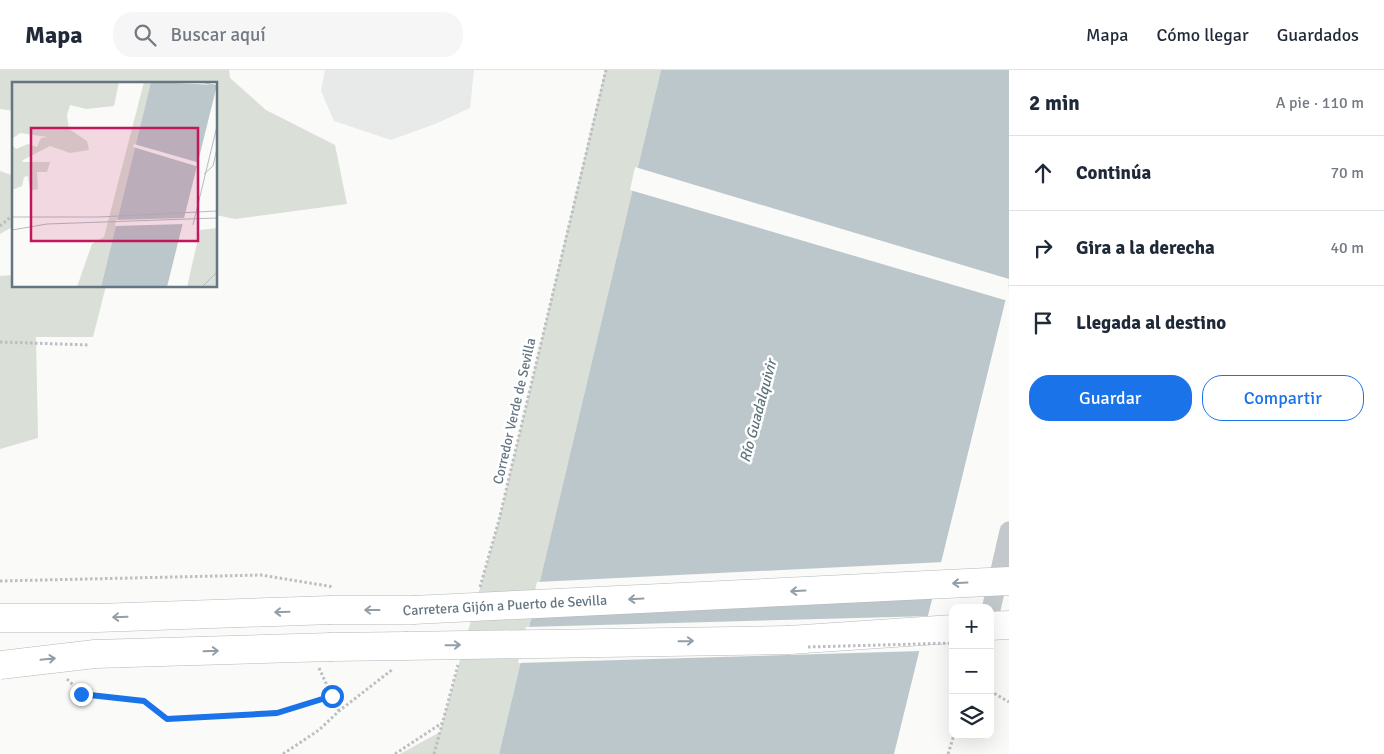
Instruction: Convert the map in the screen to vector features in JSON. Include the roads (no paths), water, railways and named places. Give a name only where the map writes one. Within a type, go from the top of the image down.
[{"type":"highway","name":"Carretera Gijón a Puerto de Sevilla","points":[[0,618],[97,618],[336,599],[413,610],[1009,581]]},
{"type":"highway","points":[[994,626],[1009,625]]},
{"type":"highway","points":[[789,640],[949,629]]},
{"type":"highway","points":[[994,636],[1009,636]]},
{"type":"highway","points":[[0,665],[95,654],[332,647],[402,654],[789,640],[949,637]]},
{"type":"lane","points":[[992,604],[1009,531]]},
{"type":"water","name":"Río Guadalquivir","points":[[661,70],[1009,70],[1009,286],[894,754],[499,754]]}]
